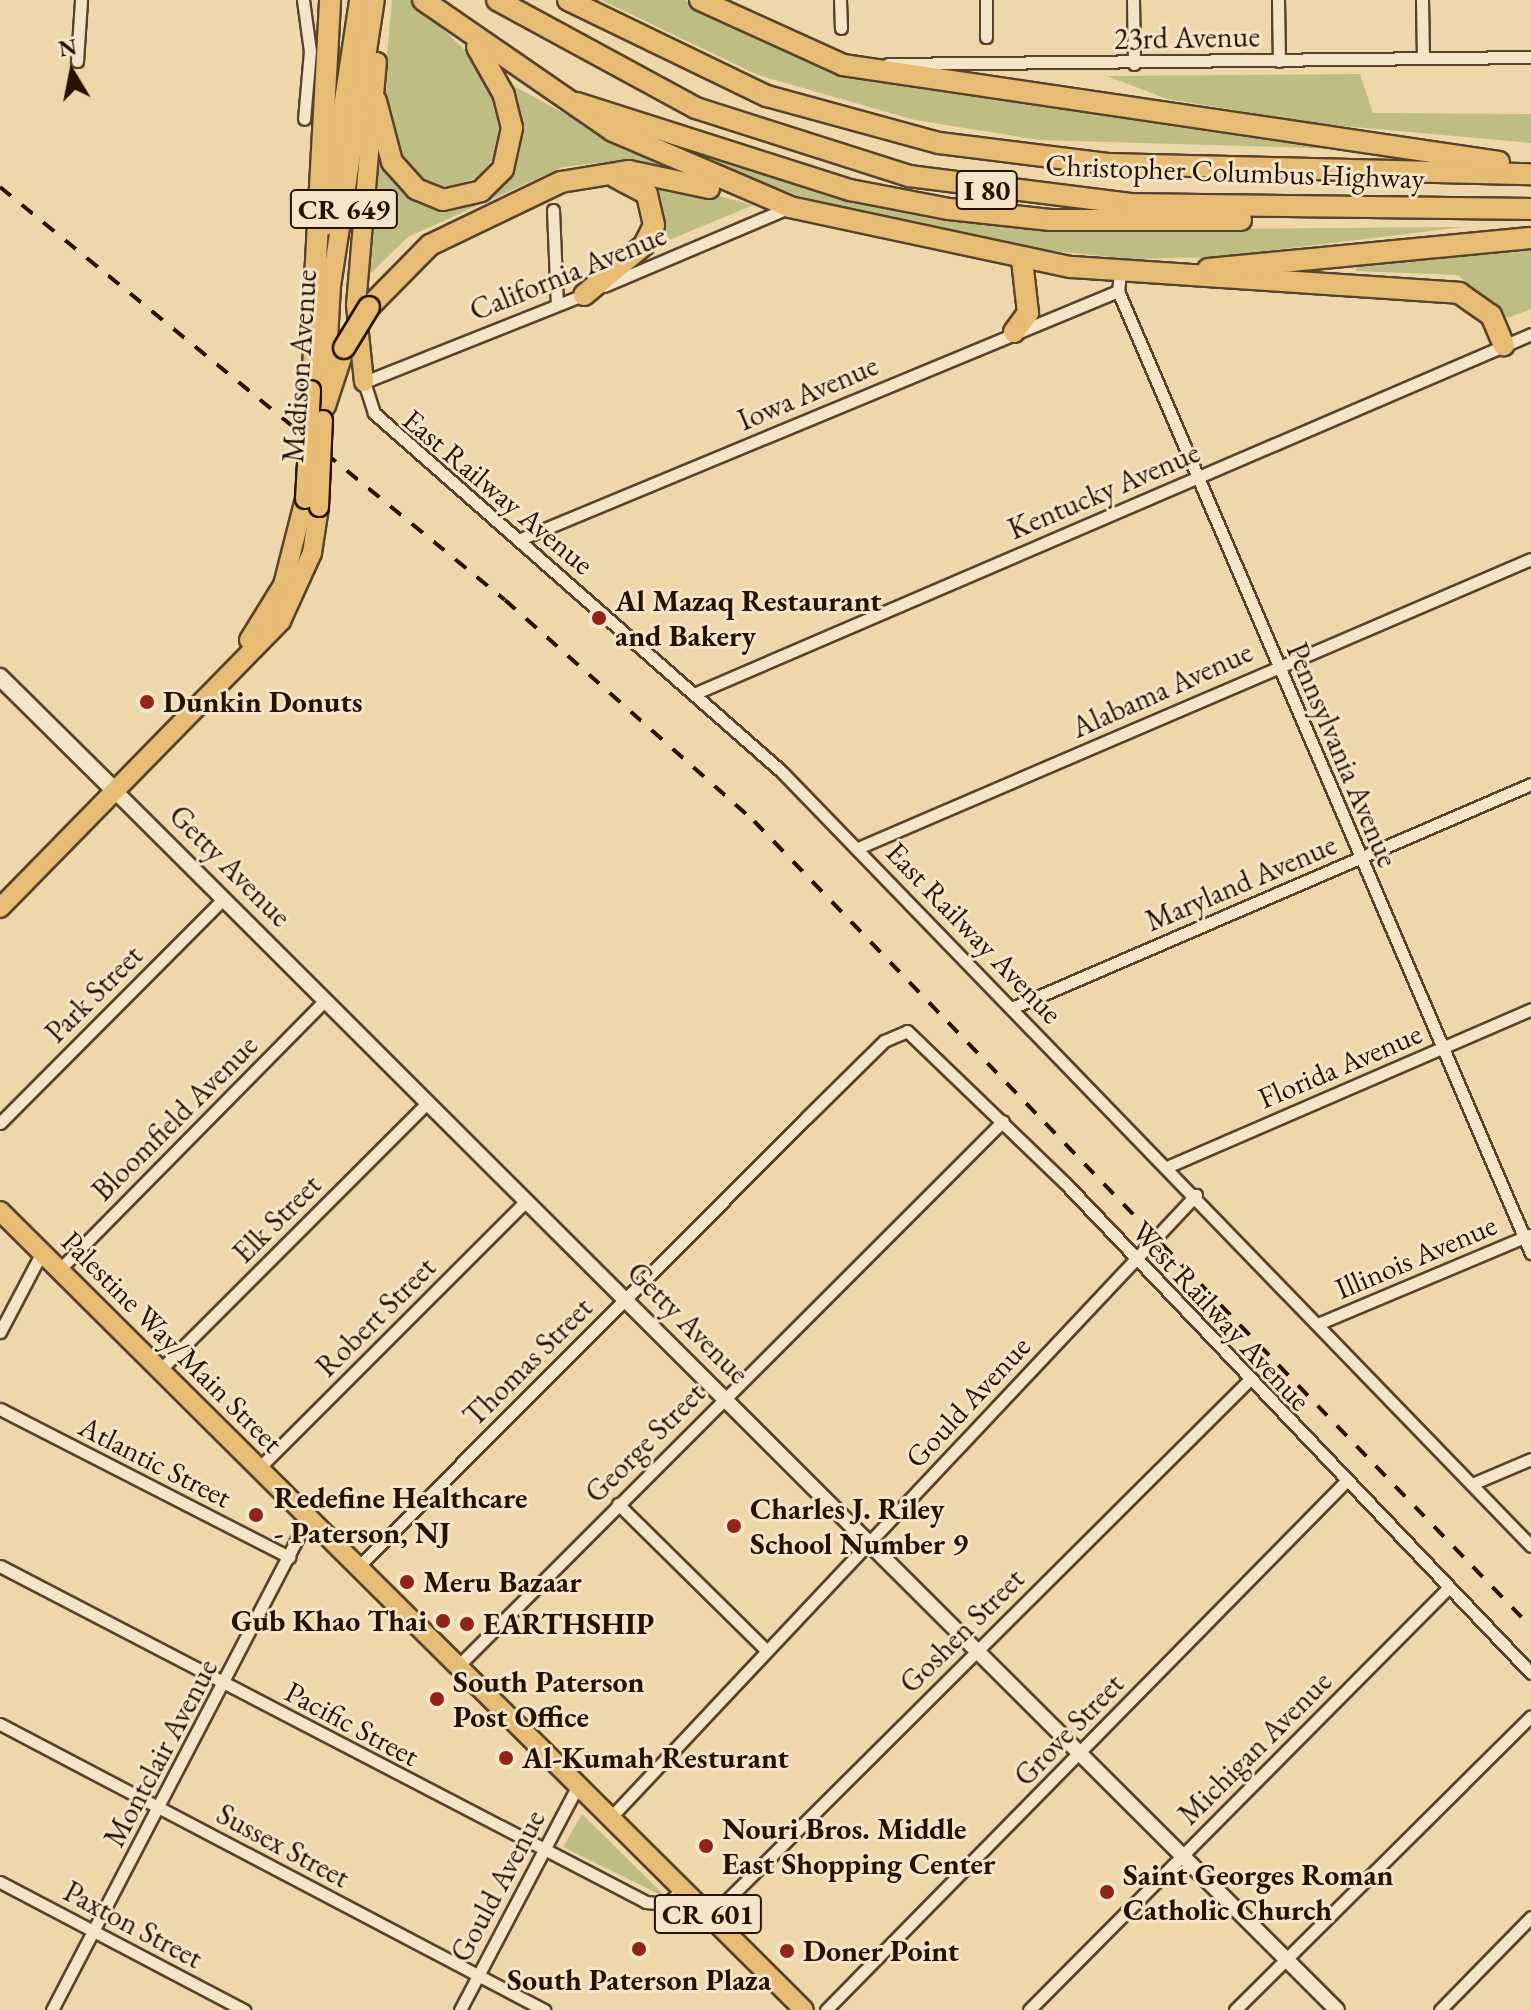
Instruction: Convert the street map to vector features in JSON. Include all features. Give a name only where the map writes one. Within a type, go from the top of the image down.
[{"type":"highway","points":[[315,279],[330,0]]},
{"type":"highway","points":[[423,0],[473,40],[561,100],[656,153],[760,196],[790,207],[1119,282],[1149,275],[1531,238]]},
{"type":"highway","name":"Christopher Columbus Highway","points":[[497,0],[577,50],[696,108],[822,154],[923,179],[1130,204],[1523,209]]},
{"type":"highway","name":"Christopher Columbus Highway","points":[[568,0],[767,96],[954,146],[1108,164],[1531,174]]},
{"type":"highway","points":[[700,0],[843,65],[1531,166]]},
{"type":"highway","points":[[376,101],[392,162],[408,183],[443,200],[481,191],[503,169],[512,128],[504,95],[473,40]]},
{"type":"highway","points":[[561,100],[625,114],[850,190],[977,213],[1472,221],[1523,209]]},
{"type":"highway","points":[[324,413],[344,348],[369,307],[399,272],[451,233],[543,189],[595,174],[644,172],[760,196]]},
{"type":"highway","points":[[584,295],[644,245],[654,219],[638,186],[595,174]]},
{"type":"highway","points":[[1014,332],[1028,313],[1022,260]]},
{"type":"highway","points":[[1149,275],[1459,293],[1484,308],[1504,345]]},
{"type":"main road","name":"Madison Avenue","points":[[312,503],[311,390],[315,279],[359,0]]},
{"type":"main road","name":"Madison Avenue","points":[[0,908],[234,663],[281,621],[296,596],[324,413],[331,286],[376,0]]},
{"type":"main road","points":[[364,382],[356,305],[376,101],[376,0]]},
{"type":"main road","name":"Getty Avenue","points":[[2,684],[115,791]]},
{"type":"main road","name":"Palestine Way/Main Street","points":[[0,1211],[611,1817]]},
{"type":"main road","name":"CR 601","points":[[611,1817],[804,2010]]},
{"type":"street","points":[[77,61],[81,0]]},
{"type":"street","points":[[303,0],[310,51],[304,119]]},
{"type":"street","points":[[840,0],[841,28]]},
{"type":"street","points":[[986,0],[986,37]]},
{"type":"street","points":[[1133,0],[1134,64]]},
{"type":"street","points":[[1278,0],[1279,61]]},
{"type":"street","points":[[1422,0],[1423,58]]},
{"type":"street","name":"23rd Avenue","points":[[843,65],[1531,57]]},
{"type":"street","name":"California Avenue","points":[[364,382],[584,295],[790,207]]},
{"type":"street","points":[[553,210],[557,304]]},
{"type":"street","name":"Iowa Avenue","points":[[518,540],[1014,332],[1119,282]]},
{"type":"street","name":"Pennsylvania Avenue","points":[[1119,282],[1277,666],[1442,1048],[1528,1236],[1531,1253]]},
{"type":"street","name":"Kentucky Avenue","points":[[696,693],[1531,334]]},
{"type":"street","name":"East Railway Avenue","points":[[364,382],[382,426],[696,693],[858,848],[1169,1166],[1531,1546]]},
{"type":"street","name":"Alabama Avenue","points":[[858,848],[1531,559]]},
{"type":"street","name":"Maryland Avenue","points":[[1014,1007],[1531,784]]},
{"type":"street","name":"Getty Avenue","points":[[115,791],[1337,2010]]},
{"type":"street","name":"Park Street","points":[[0,1123],[223,899]]},
{"type":"street","name":"Bloomfield Avenue","points":[[59,1270],[325,1000]]},
{"type":"street","name":"Florida Avenue","points":[[1169,1166],[1531,1009]]},
{"type":"street","name":"West Railway Avenue","points":[[868,1058],[893,1035],[912,1033],[1003,1121],[1248,1381],[1531,1673]]},
{"type":"street","name":"Thomas Street","points":[[359,1566],[868,1058]]},
{"type":"street","name":"Elk Street","points":[[161,1369],[427,1103]]},
{"type":"street","name":"George Street","points":[[459,1665],[723,1397],[1003,1121]]},
{"type":"street","name":"Gould Avenue","points":[[611,1817],[1196,1195]]},
{"type":"street","name":"Robert Street","points":[[260,1467],[526,1201]]},
{"type":"street","name":"Illinois Avenue","points":[[1320,1323],[1528,1236]]},
{"type":"street","points":[[0,1332],[42,1252]]},
{"type":"street","name":"Goshen Street","points":[[710,1917],[1248,1381]]},
{"type":"street","name":"Atlantic Street","points":[[0,1409],[289,1557]]},
{"type":"street","points":[[1472,1484],[1531,1459]]},
{"type":"street","name":"Grove Street","points":[[826,2010],[1345,1482]]},
{"type":"street","points":[[618,1504],[767,1651]]},
{"type":"street","name":"Montclair Avenue","points":[[52,2010],[309,1516]]},
{"type":"street","name":"Pacific Street","points":[[0,1566],[543,1852],[646,1902],[666,1904],[683,1889]]},
{"type":"street","name":"Michigan Avenue","points":[[1029,2010],[1448,1588]]},
{"type":"street","points":[[1235,2010],[1531,1716]]},
{"type":"street","name":"Sussex Street","points":[[0,1724],[544,2010]]},
{"type":"street","name":"Gould Avenue","points":[[460,2010],[578,1785]]},
{"type":"street","name":"Paxton Street","points":[[0,1882],[244,2010]]},
{"type":"street","points":[[1440,2010],[1531,1917]]},
{"type":"shaded area","points":[[392,0],[413,0],[478,63],[501,114],[498,153],[477,178],[448,187],[418,182],[397,161],[383,102]]},
{"type":"shaded area","points":[[601,0],[684,0],[790,54],[856,72],[1347,149],[1039,140],[915,120],[758,75]]},
{"type":"shaded area","points":[[1360,74],[1373,113],[1531,114],[1531,143],[1321,124],[1167,99],[1107,76]]},
{"type":"shaded area","points":[[506,82],[665,168],[615,161],[563,167],[408,237],[366,278],[378,149],[417,198],[498,186]]},
{"type":"shaded area","points":[[695,146],[958,215],[1060,230],[1464,227],[1217,257],[1133,259],[1031,249],[805,198],[694,159]]},
{"type":"shaded area","points":[[653,179],[753,205],[655,246],[662,212]]},
{"type":"shaded area","points":[[1531,242],[1531,309],[1508,318],[1458,275],[1356,271],[1355,258]]},
{"type":"shaded area","points":[[582,1814],[661,1892],[661,1895],[563,1847]]},
{"type":"railway","points":[[0,187],[505,600],[754,821],[1531,1627]]},
{"type":"place","name":"Al Mazaq Restaurant and Bakery","points":[[599,618]]},
{"type":"place","name":"Dunkin Donuts","points":[[147,702]]},
{"type":"place","name":"Redefine Healthcare - Paterson, NJ","points":[[256,1515]]},
{"type":"place","name":"Charles J. Riley School Number 9","points":[[734,1526]]},
{"type":"place","name":"Meru Bazaar","points":[[407,1582]]},
{"type":"place","name":"Gub Khao Thai","points":[[443,1621]]},
{"type":"place","name":"EARTHSHIP","points":[[467,1624]]},
{"type":"place","name":"South Paterson Post Office","points":[[437,1699]]},
{"type":"place","name":"Al-Kumah Resturant","points":[[506,1758]]},
{"type":"place","name":"Nouri Bros. Middle East Shopping Center","points":[[706,1846]]},
{"type":"place","name":"Saint Georges Roman Catholic Church","points":[[1107,1892]]},
{"type":"place","name":"South Paterson Plaza","points":[[639,1949]]},
{"type":"place","name":"Doner Point","points":[[787,1951]]}]
